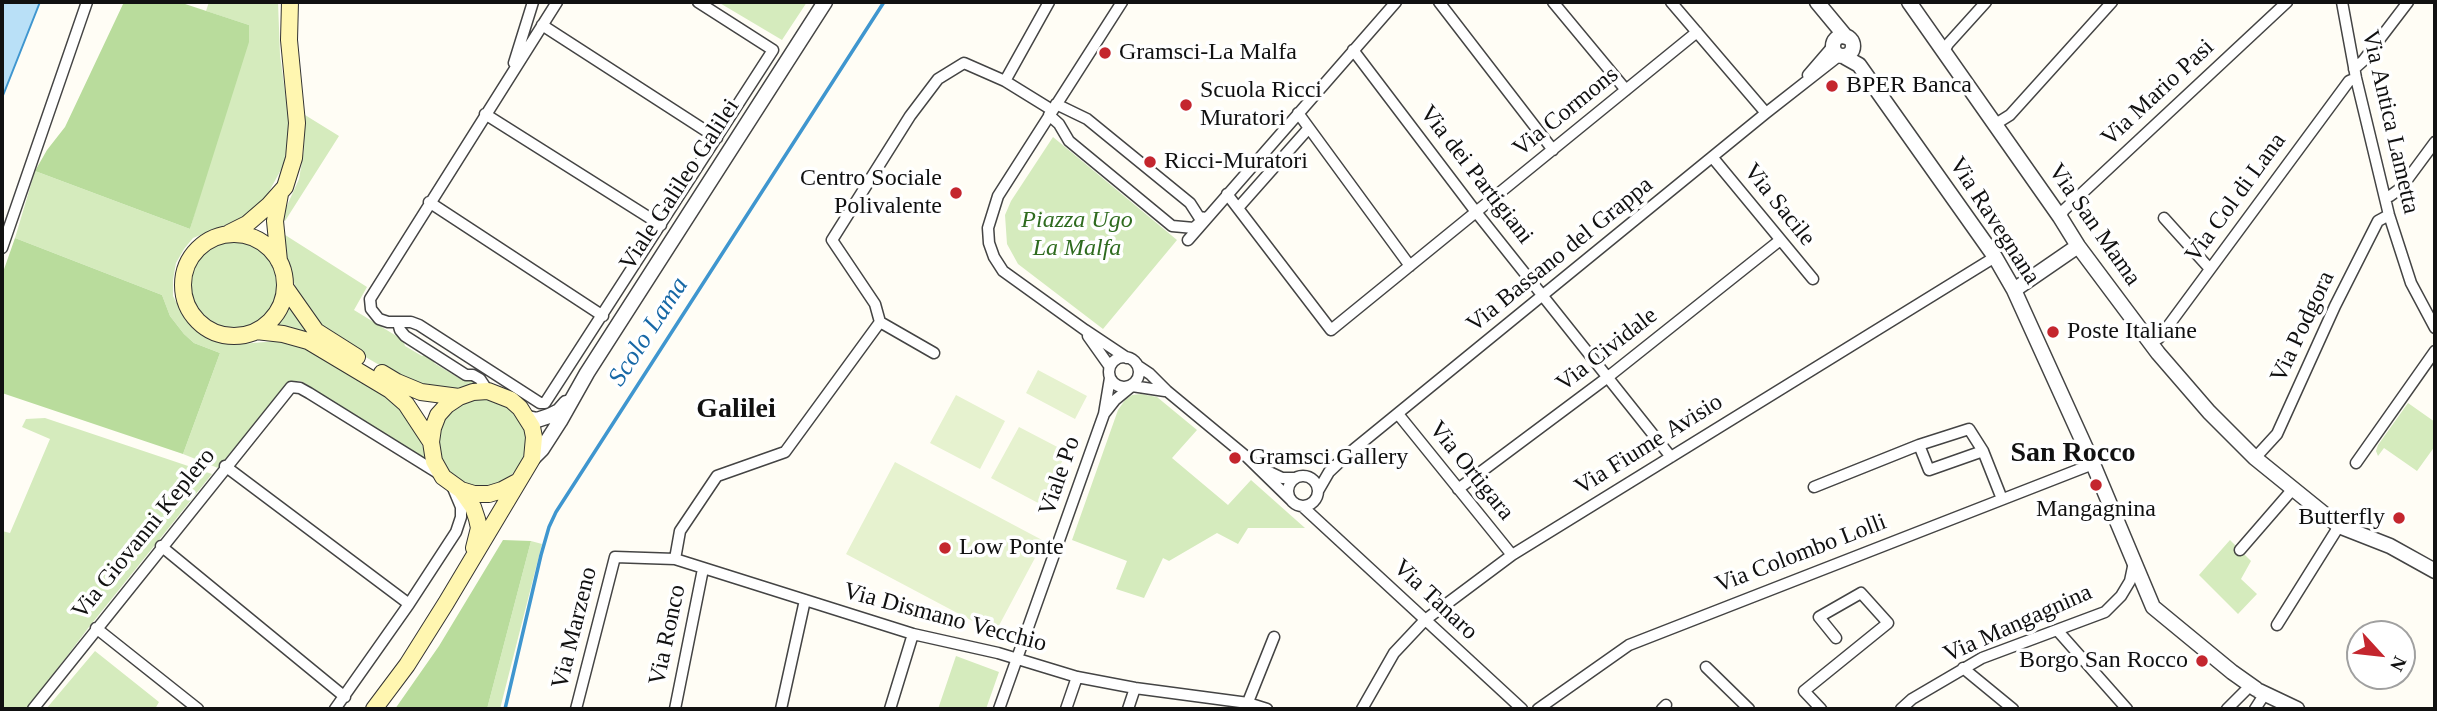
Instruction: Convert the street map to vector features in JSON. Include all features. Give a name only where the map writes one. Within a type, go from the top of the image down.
[{"type":"main road","points":[[290,2],[289,40],[297,123],[294,158],[280,193],[275,221],[285,287],[316,331],[385,375],[421,392],[459,397]]},
{"type":"main road","points":[[280,193],[247,224],[211,239],[198,248],[188,261],[183,276],[187,308],[209,331],[233,336],[256,331],[284,334],[309,341],[390,390],[405,404],[430,442],[434,461],[473,507],[479,528],[467,567]]},
{"type":"main road","points":[[227,234],[257,239],[269,248],[279,261]]},
{"type":"main road","points":[[256,331],[276,313],[285,287]]},
{"type":"main road","points":[[374,709],[407,664],[532,459],[534,437],[528,418],[511,400],[488,391],[473,392],[447,405],[438,415],[430,442]]},
{"type":"main road","points":[[452,484],[474,494],[489,494],[517,482]]},
{"type":"street","points":[[2,248],[87,2]]},
{"type":"street","points":[[510,76],[533,2]]},
{"type":"street","points":[[557,2],[370,299],[371,309],[379,319],[419,325],[544,403],[603,316],[773,50],[698,2]]},
{"type":"street","name":"Viale Galileo Galilei","points":[[532,459],[542,449],[560,421],[587,373],[825,2]]},
{"type":"street","points":[[1005,81],[1049,2]]},
{"type":"street","points":[[1122,2],[998,195],[988,228],[994,257],[1014,280],[1150,373],[1167,391],[1270,474],[1282,478],[1308,477],[1315,483],[1315,510],[1319,520]]},
{"type":"street","points":[[1188,240],[1396,2]]},
{"type":"street","points":[[1439,2],[1553,150]]},
{"type":"street","points":[[1553,2],[1626,90]]},
{"type":"street","points":[[1671,2],[1766,113]]},
{"type":"street","name":"Via Ravegnana","points":[[1817,2],[1833,22],[1840,47],[1859,65],[1995,257],[2014,290],[2093,464],[2153,607],[2257,690],[2297,709]]},
{"type":"street","name":"Via San Mama","points":[[1909,2],[2078,246],[2149,342],[2192,393],[2255,458],[2339,526],[2390,546],[2435,571]]},
{"type":"street","points":[[1944,51],[1986,2]]},
{"type":"street","points":[[1994,125],[2010,115],[2112,2]]},
{"type":"street","name":"Via Mario Pasi","points":[[2060,217],[2064,210],[2287,2]]},
{"type":"street","name":"Via Antica Lametta","points":[[2342,2],[2355,73],[2389,215],[2411,283],[2435,328]]},
{"type":"street","name":"Via Col di Lana","points":[[2149,342],[2159,338],[2408,2]]},
{"type":"street","points":[[542,25],[717,138]]},
{"type":"street","name":"Via Cormons","points":[[1238,208],[1331,330],[1696,32]]},
{"type":"street","name":"Via Bassano del Grappa","points":[[1317,494],[1329,472],[1348,454],[1713,158],[1797,88],[1840,47]]},
{"type":"street","name":"Via dei Partigiani","points":[[1353,50],[1476,212],[1671,457]]},
{"type":"street","points":[[934,353],[880,322],[875,304],[832,240],[910,116],[938,79],[964,63],[1005,81],[1052,110],[1087,119],[1193,206],[1199,217],[1206,218]]},
{"type":"street","points":[[748,89],[764,98]]},
{"type":"street","points":[[1052,110],[1069,141],[1172,226],[1194,228],[1206,218]]},
{"type":"street","points":[[1298,113],[1410,266]]},
{"type":"street","points":[[485,114],[661,225]]},
{"type":"street","points":[[1065,132],[1067,122],[1078,115]]},
{"type":"street","points":[[1227,194],[1238,208],[1308,129]]},
{"type":"street","points":[[2385,197],[2401,188],[2435,142]]},
{"type":"street","name":"Via Sacile","points":[[1713,158],[1812,279]]},
{"type":"street","points":[[683,191],[697,201]]},
{"type":"street","points":[[429,202],[603,316]]},
{"type":"street","points":[[1181,227],[1190,221],[1193,206]]},
{"type":"street","name":"Via Podgora","points":[[2255,458],[2277,434],[2378,221],[2389,215]]},
{"type":"street","points":[[2164,218],[2210,269]]},
{"type":"street","name":"Via Cividale","points":[[1458,489],[1608,377],[1779,241]]},
{"type":"street","points":[[2014,290],[2078,246]]},
{"type":"street","name":"Via Fiume Avisio","points":[[1362,709],[1394,653],[1425,620],[1512,555],[1995,257]]},
{"type":"street","points":[[675,559],[680,531],[717,476],[785,452],[880,322]]},
{"type":"street","points":[[398,323],[405,336],[466,375],[481,379],[488,391]]},
{"type":"street","points":[[1085,330],[1117,386],[1167,391]]},
{"type":"street","points":[[2356,463],[2435,351]]},
{"type":"street","points":[[1110,372],[1115,360],[1127,358]]},
{"type":"street","points":[[473,375],[478,363]]},
{"type":"street","points":[[571,364],[587,373]]},
{"type":"street","points":[[1132,386],[1138,379],[1138,366]]},
{"type":"street","name":"Viale Po","points":[[999,709],[1104,414],[1110,372]]},
{"type":"street","points":[[504,380],[510,388],[511,400]]},
{"type":"street","name":"Viale Po","points":[[1104,414],[1115,400],[1132,386]]},
{"type":"street","name":"Via Giovanni Keplero","points":[[33,709],[290,387],[300,388],[452,484]]},
{"type":"street","points":[[528,418],[537,420],[559,411],[574,394]]},
{"type":"street","name":"Via Ortigara","points":[[1398,414],[1512,555]]},
{"type":"street","points":[[1814,487],[1919,445],[1969,429],[1983,451],[2001,499]]},
{"type":"street","points":[[1919,445],[1929,470],[1983,451]]},
{"type":"street","name":"Via Bassano del Grappa","points":[[1308,477],[1348,454]]},
{"type":"street","points":[[1248,458],[1291,500],[1302,506],[1311,503],[1317,494]]},
{"type":"street","name":"Via Colombo Lolli","points":[[1538,709],[1629,645],[2093,464]]},
{"type":"street","points":[[225,466],[409,604]]},
{"type":"street","points":[[1291,500],[1288,491],[1295,478]]},
{"type":"street","points":[[335,709],[409,604],[459,524],[461,507],[452,484]]},
{"type":"street","points":[[2240,550],[2292,490]]},
{"type":"street","name":"Via Tanaro","points":[[1302,506],[1522,709]]},
{"type":"street","points":[[2277,625],[2339,526]]},
{"type":"street","points":[[161,546],[345,697]]},
{"type":"street","name":"Via Dismano Vecchio","points":[[615,557],[675,559],[913,634],[1017,658],[1077,677],[1267,709]]},
{"type":"street","name":"Via Marzeno","points":[[576,709],[615,557]]},
{"type":"street","name":"Via Mangagnina","points":[[1901,709],[1912,699],[1983,658],[2105,612],[2130,580],[2134,562]]},
{"type":"street","name":"Via Ronco","points":[[675,709],[703,569]]},
{"type":"street","points":[[1821,709],[1804,691],[1888,623],[1861,593],[1819,617],[1836,638]]},
{"type":"street","points":[[781,709],[805,600]]},
{"type":"street","points":[[96,628],[198,709]]},
{"type":"street","points":[[2057,630],[2127,709]]},
{"type":"street","points":[[890,709],[913,634]]},
{"type":"street","points":[[1247,706],[1274,637]]},
{"type":"street","points":[[1706,667],[1749,709]]},
{"type":"street","points":[[1963,668],[2013,709]]},
{"type":"street","points":[[1066,709],[1077,677]]},
{"type":"street","points":[[1128,709],[1135,688]]},
{"type":"street","points":[[2227,709],[2257,690]]},
{"type":"street","points":[[2255,709],[2257,690]]},
{"type":"green space","points":[[124,2],[179,2],[249,25],[249,42],[190,229],[35,171],[65,127]]},
{"type":"green space","points":[[209,2],[278,2],[280,55],[289,121],[288,144],[283,166],[265,199],[251,212],[235,221],[193,238],[184,249],[176,263],[173,296],[185,319],[198,332],[223,342],[241,344],[277,341],[305,345],[399,402],[414,424],[425,453],[424,459],[301,381],[289,381],[218,468],[183,454],[220,353],[194,343],[184,334],[170,316],[162,295],[15,238],[35,171],[190,229],[249,25],[206,11]]},
{"type":"green space","points":[[718,2],[807,2],[782,40]]},
{"type":"green space","points":[[305,115],[339,136],[285,221],[282,219],[285,210],[299,179],[304,150]]},
{"type":"green space","name":"Piazza Ugo La Malfa","points":[[1053,137],[1177,240],[1103,329],[1018,264],[1007,244],[1005,215],[1011,201]]},
{"type":"green space","points":[[282,233],[367,287],[354,310],[403,340],[405,346],[422,356],[427,353],[434,357],[434,363],[462,380],[468,378],[478,383],[478,386],[451,389],[412,384],[326,334],[303,307],[283,253]]},
{"type":"green space","points":[[15,238],[162,295],[170,316],[184,334],[194,343],[220,353],[183,454],[2,393],[2,275]]},
{"type":"green space","points":[[233,241],[258,248],[270,260],[277,285],[270,310],[258,322],[233,329],[208,322],[196,310],[189,285],[196,260],[208,248]]},
{"type":"green space","points":[[287,304],[290,304],[309,334],[274,327]]},
{"type":"green space","points":[[1038,370],[1087,396],[1075,419],[1026,393]]},
{"type":"green space","points":[[956,395],[1005,421],[980,469],[930,443]]},
{"type":"green space","points":[[1132,395],[1157,397],[1197,430],[1172,458],[1228,505],[1251,480],[1305,528],[1248,528],[1238,544],[1217,533],[1169,561],[1163,558],[1144,598],[1116,589],[1127,561],[1072,540],[1118,410]]},
{"type":"green space","points":[[473,398],[491,398],[507,405],[519,417],[526,433],[526,451],[519,467],[507,479],[491,486],[473,486],[457,479],[445,467],[438,451],[438,433],[445,417],[457,405]]},
{"type":"green space","points":[[2408,403],[2435,422],[2435,446],[2417,471],[2384,448],[2378,456],[2376,451]]},
{"type":"green space","points":[[45,418],[212,474],[27,709],[2,709],[2,531],[10,533],[50,439],[22,427],[26,419]]},
{"type":"green space","points":[[1019,427],[1067,452],[1040,504],[991,478]]},
{"type":"green space","name":"Low Ponte","points":[[895,462],[1044,541],[995,633],[846,554]]},
{"type":"green space","points":[[503,540],[531,541],[487,709],[395,709],[439,646]]},
{"type":"green space","points":[[2230,540],[2251,561],[2241,579],[2257,594],[2238,614],[2199,575]]},
{"type":"green space","points":[[531,541],[542,544],[500,709],[487,709]]},
{"type":"green space","points":[[95,651],[159,702],[155,709],[46,709]]},
{"type":"green space","points":[[956,656],[999,672],[986,709],[938,709]]},
{"type":"water","points":[[2,2],[40,2],[2,98]]},
{"type":"waterway","name":"Scolo Lama","points":[[505,709],[541,555],[556,512],[884,2]]},
{"type":"place","name":"Gramsci-La Malfa","points":[[1105,53]]},
{"type":"place","name":"BPER Banca","points":[[1832,86]]},
{"type":"place","name":"Scuola Ricci Muratori","points":[[1186,105]]},
{"type":"place","name":"Ricci-Muratori","points":[[1150,162]]},
{"type":"place","name":"Centro Sociale Polivalente","points":[[956,193]]},
{"type":"place","name":"Poste Italiane","points":[[2053,332]]},
{"type":"place","name":"Gramsci Gallery","points":[[1235,458]]},
{"type":"place","name":"Mangagnina","points":[[2096,485]]},
{"type":"place","name":"Butterfly","points":[[2399,518]]},
{"type":"place","name":"Low Ponte","points":[[945,548]]},
{"type":"place","name":"Borgo San Rocco","points":[[2202,661]]},
{"type":"district","name":"Galilei","points":[[736,410]]},
{"type":"district","name":"San Rocco","points":[[2073,454]]}]
